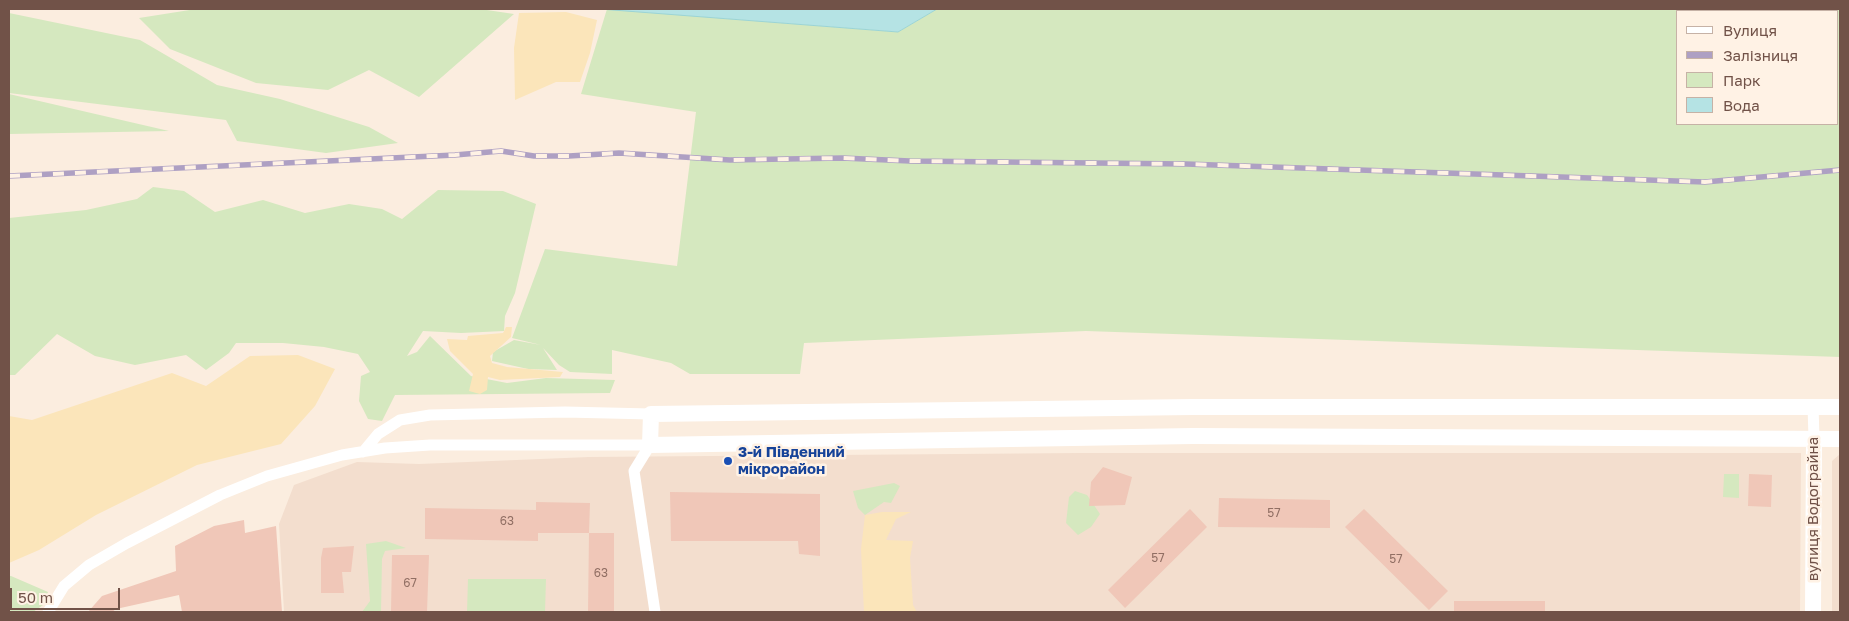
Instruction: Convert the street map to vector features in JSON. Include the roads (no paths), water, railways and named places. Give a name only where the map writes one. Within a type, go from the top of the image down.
[{"type":"street","name":"вулиця Водограйна","points":[[1813,406],[1813,612]]},
{"type":"street","points":[[363,452],[378,434],[400,420],[430,415],[565,412],[651,414],[1193,407],[1840,406]]},
{"type":"street","points":[[651,414],[650,444],[634,471],[655,612]]},
{"type":"street","points":[[48,612],[64,586],[89,565],[220,495],[267,476],[342,455],[385,448],[430,445],[650,444],[1193,436],[1840,439]]},
{"type":"water","points":[[600,9],[937,9],[898,32]]},
{"type":"railway","points":[[9,176],[455,155],[501,151],[534,156],[619,153],[730,160],[842,158],[910,161],[1186,164],[1705,182],[1840,170]]},
{"type":"place","name":"3-й Південний мікрорайон","points":[[728,461]]}]
